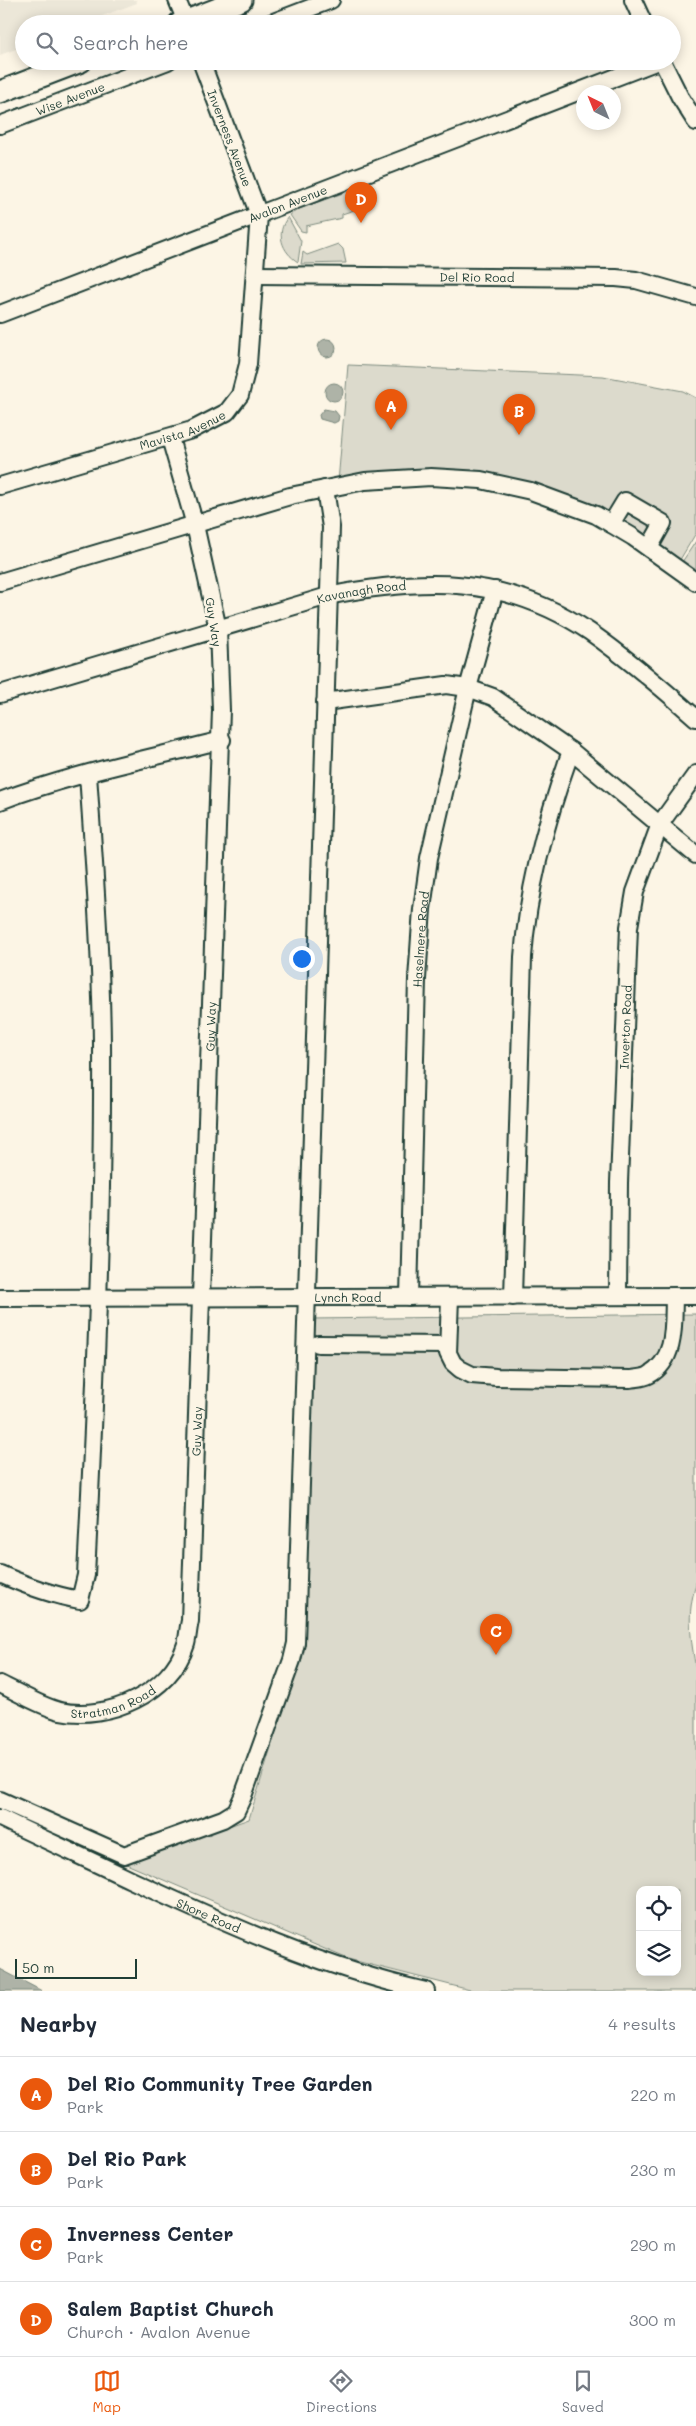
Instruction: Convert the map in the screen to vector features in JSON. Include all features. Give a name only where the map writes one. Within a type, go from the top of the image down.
[{"type":"main road","points":[[204,15],[241,0]]},
{"type":"main road","points":[[0,92],[57,70]]},
{"type":"street","points":[[177,0],[182,15]]},
{"type":"street","points":[[292,15],[331,0]]},
{"type":"street","points":[[633,0],[640,15]]},
{"type":"street","name":"Wise Avenue","points":[[0,125],[144,70]]},
{"type":"street","name":"Inverness Avenue","points":[[204,70],[259,216]]},
{"type":"street","name":"Avalon Avenue","points":[[0,314],[637,70]]},
{"type":"street","points":[[665,70],[696,122]]},
{"type":"street","name":"Mavista Avenue","points":[[0,486],[170,438],[216,419],[227,412],[240,395],[248,364],[259,216]]},
{"type":"street","name":"Del Rio Road","points":[[256,275],[616,278],[636,280],[696,297]]},
{"type":"street","name":"Guy Way","points":[[170,438],[194,525],[218,629],[222,740],[190,1621]]},
{"type":"street","points":[[0,582],[290,496],[365,480],[431,477],[481,480],[530,491],[596,515],[649,548],[696,582]]},
{"type":"street","points":[[0,1800],[124,1855],[223,1819],[236,1811],[286,1678],[296,1643],[331,527],[325,489]]},
{"type":"street","points":[[611,524],[625,501],[663,523],[649,548]]},
{"type":"street","name":"Kavanagh Road","points":[[0,694],[328,596],[378,586],[421,583],[495,590],[554,612],[588,631],[644,674],[696,718]]},
{"type":"street","name":"Haselmere Road","points":[[408,1297],[417,980],[422,909],[429,858],[468,688],[495,590]]},
{"type":"street","points":[[325,702],[446,685],[468,688],[493,697],[570,751],[696,855]]},
{"type":"street","points":[[0,801],[88,774],[222,740]]},
{"type":"street","points":[[513,1297],[523,957],[527,910],[560,780],[570,751]]},
{"type":"street","points":[[0,1574],[31,1588],[56,1596],[80,1600],[86,1575],[100,1298],[102,1042],[98,923],[88,774]]},
{"type":"street","name":"Inverton Road","points":[[618,1296],[629,927],[635,892],[660,824],[696,774]]},
{"type":"street","points":[[450,1297],[448,1345],[452,1363],[472,1375],[630,1379],[648,1376],[663,1361],[671,1349],[674,1296]]},
{"type":"street","name":"Lynch Road","points":[[0,1298],[696,1296]]},
{"type":"street","points":[[318,1344],[448,1345]]},
{"type":"street","name":"Stratman Road","points":[[0,1684],[59,1711],[91,1713],[121,1706],[143,1696],[159,1684],[176,1663],[186,1645],[190,1621]]},
{"type":"street","name":"Shore Road","points":[[0,1818],[180,1903],[278,1945],[344,1968],[426,1991]]},
{"type":"shaded area","points":[[0,0],[136,0],[137,3],[105,15],[15,15],[15,49],[0,55]]},
{"type":"shaded area","points":[[354,189],[360,208],[342,214],[342,218],[306,226],[306,232],[301,231],[290,215],[299,209]]},
{"type":"shaded area","points":[[288,217],[301,241],[298,262],[284,248],[282,242],[282,229]]},
{"type":"shaded area","points":[[338,244],[343,249],[346,263],[301,264],[303,252],[307,255]]},
{"type":"shaded area","points":[[327,339],[333,342],[336,348],[333,354],[327,357],[321,354],[318,348],[321,342]]},
{"type":"shaded area","points":[[348,365],[603,376],[683,391],[696,398],[696,533],[678,563],[663,550],[499,480],[338,482]]},
{"type":"shaded area","points":[[334,383],[340,386],[343,392],[340,398],[334,401],[328,398],[325,392],[328,386]]},
{"type":"shaded area","points":[[324,409],[335,411],[339,416],[338,421],[334,423],[320,419],[319,415]]},
{"type":"shaded area","points":[[696,541],[696,573],[682,562]]},
{"type":"shaded area","points":[[696,1314],[696,1585],[690,1616],[696,1669],[696,1991],[474,1991],[348,1959],[124,1863],[249,1819],[302,1646],[311,1319]]},
{"type":"shaded area","points":[[0,1969],[42,1991],[0,1991]]},
{"type":"place","name":"Salem Baptist Church","points":[[361,223]]},
{"type":"place","name":"Del Rio Community Tree Garden","points":[[391,430]]},
{"type":"place","name":"Del Rio Park","points":[[519,435]]},
{"type":"place","name":"Inverness Center","points":[[496,1655]]}]
